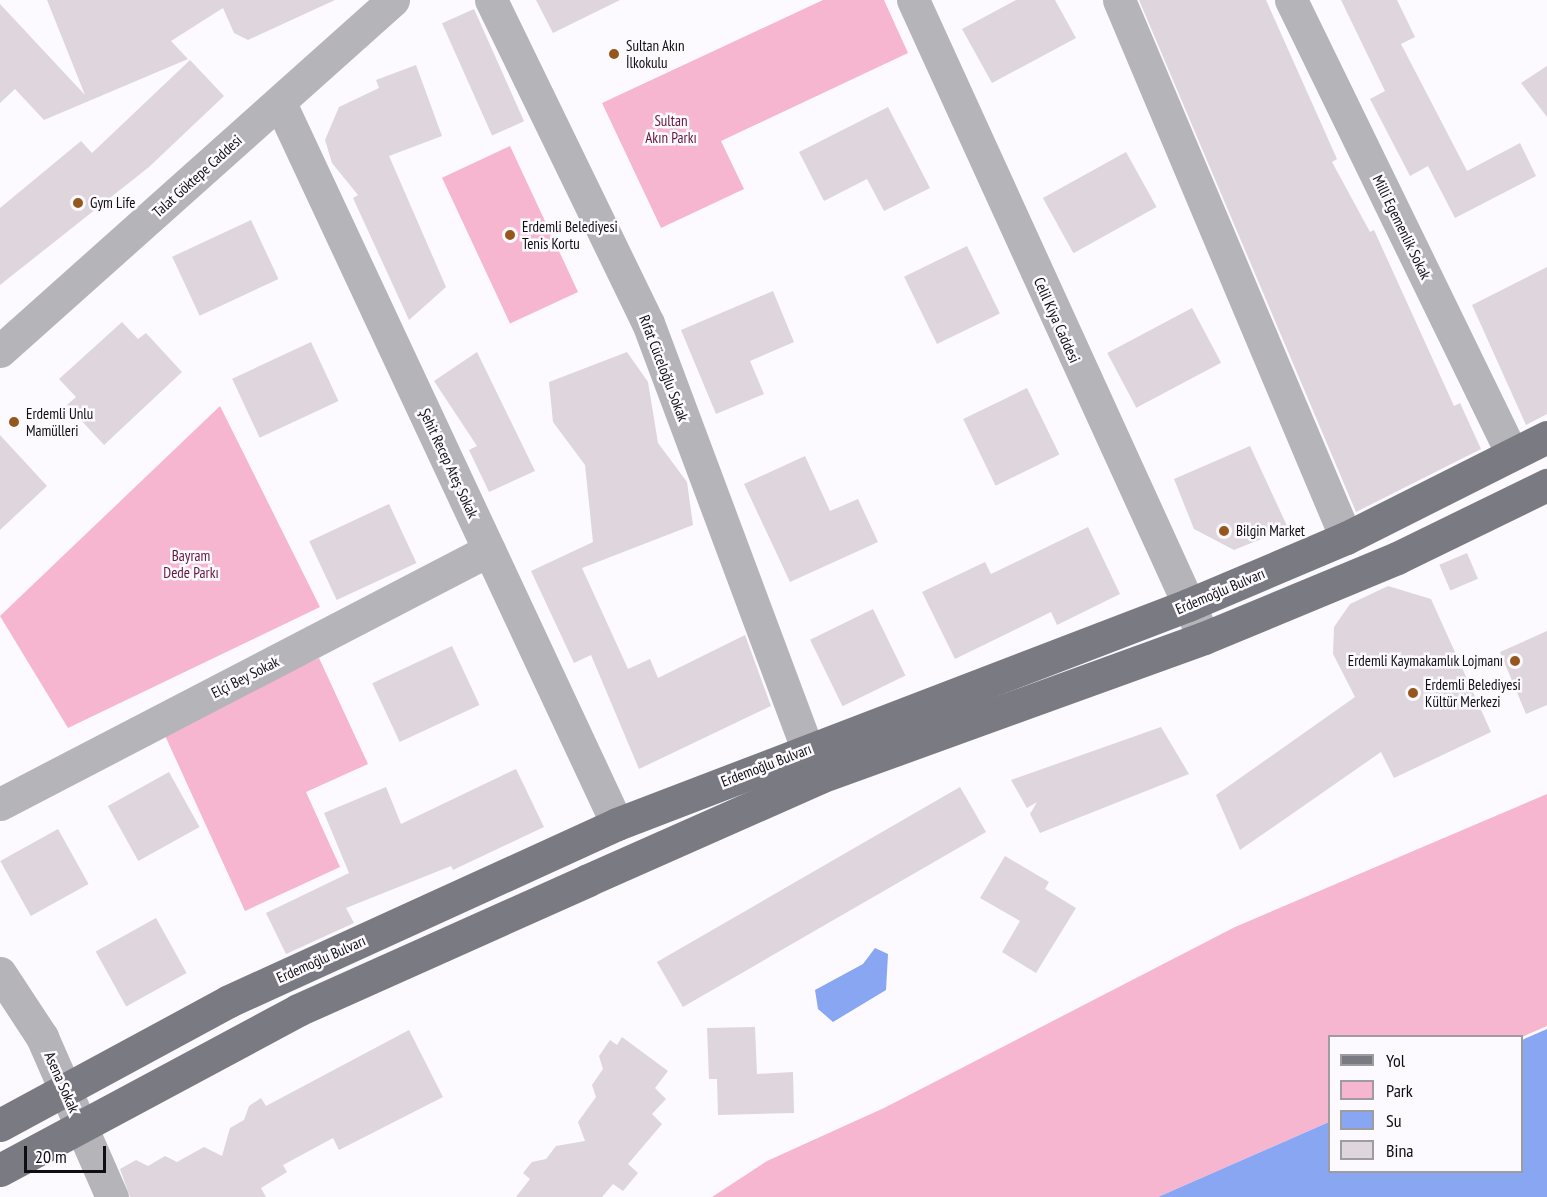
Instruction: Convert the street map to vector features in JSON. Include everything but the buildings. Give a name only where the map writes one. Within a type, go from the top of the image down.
[{"type":"main road","name":"Erdemoğlu Bulvarı","points":[[0,1125],[229,1001],[617,824],[1188,605],[1346,537],[1547,437]]},
{"type":"main road","name":"Erdemoğlu Bulvarı","points":[[0,1170],[82,1129],[298,1010],[820,777],[1204,638],[1397,558],[1547,485]]},
{"type":"street","name":"Talat Göktepe Caddesi","points":[[0,351],[393,0]]},
{"type":"street","name":"Rıfat Cüceloğlu Sokak","points":[[490,0],[648,323],[807,750]]},
{"type":"street","name":"Celil Kiya Caddesi","points":[[913,0],[1204,638]]},
{"type":"street","points":[[1119,0],[1346,537]]},
{"type":"street","name":"Milli Egemenlik Sokak","points":[[1291,0],[1512,454]]},
{"type":"street","name":"Şehit Recep Ateş Sokak","points":[[280,103],[617,824]]},
{"type":"street","name":"Elçi Bey Sokak","points":[[0,804],[489,550]]},
{"type":"street","name":"Asena Sokak","points":[[0,973],[42,1037],[112,1197]]},
{"type":"green space","name":"Sultan Akın Parkı","points":[[823,0],[884,0],[908,53],[721,141],[744,189],[661,228],[602,103]]},
{"type":"green space","name":"Erdemli Belediyesi Tenis Kortu","points":[[510,146],[578,292],[510,324],[442,178]]},
{"type":"green space","name":"Bayram Dede Parkı","points":[[220,406],[320,607],[68,728],[0,616]]},
{"type":"green space","points":[[319,658],[368,764],[306,792],[340,867],[245,911],[162,729]]},
{"type":"green space","points":[[1547,794],[1547,1026],[1523,1037],[1328,1035],[1328,1122],[1158,1197],[712,1197],[767,1161],[884,1108],[1235,927]]},
{"type":"water","points":[[875,948],[888,954],[886,990],[833,1022],[818,1009],[815,990],[863,964]]},
{"type":"water","points":[[1547,1029],[1547,1197],[1158,1197],[1328,1122],[1328,1173],[1523,1173],[1523,1040]]},
{"type":"place","name":"Sultan Akın İlkokulu","points":[[614,54]]},
{"type":"place","name":"Gym Life","points":[[78,203]]},
{"type":"place","name":"Erdemli Belediyesi Tenis Kortu","points":[[510,235]]},
{"type":"place","name":"Erdemli Unlu Mamülleri","points":[[14,422]]},
{"type":"place","name":"Bilgin Market","points":[[1224,531]]},
{"type":"place","name":"Erdemli Kaymakamlık Lojmanı","points":[[1515,661]]},
{"type":"place","name":"Erdemli Belediyesi Kültür Merkezi","points":[[1413,693]]}]
